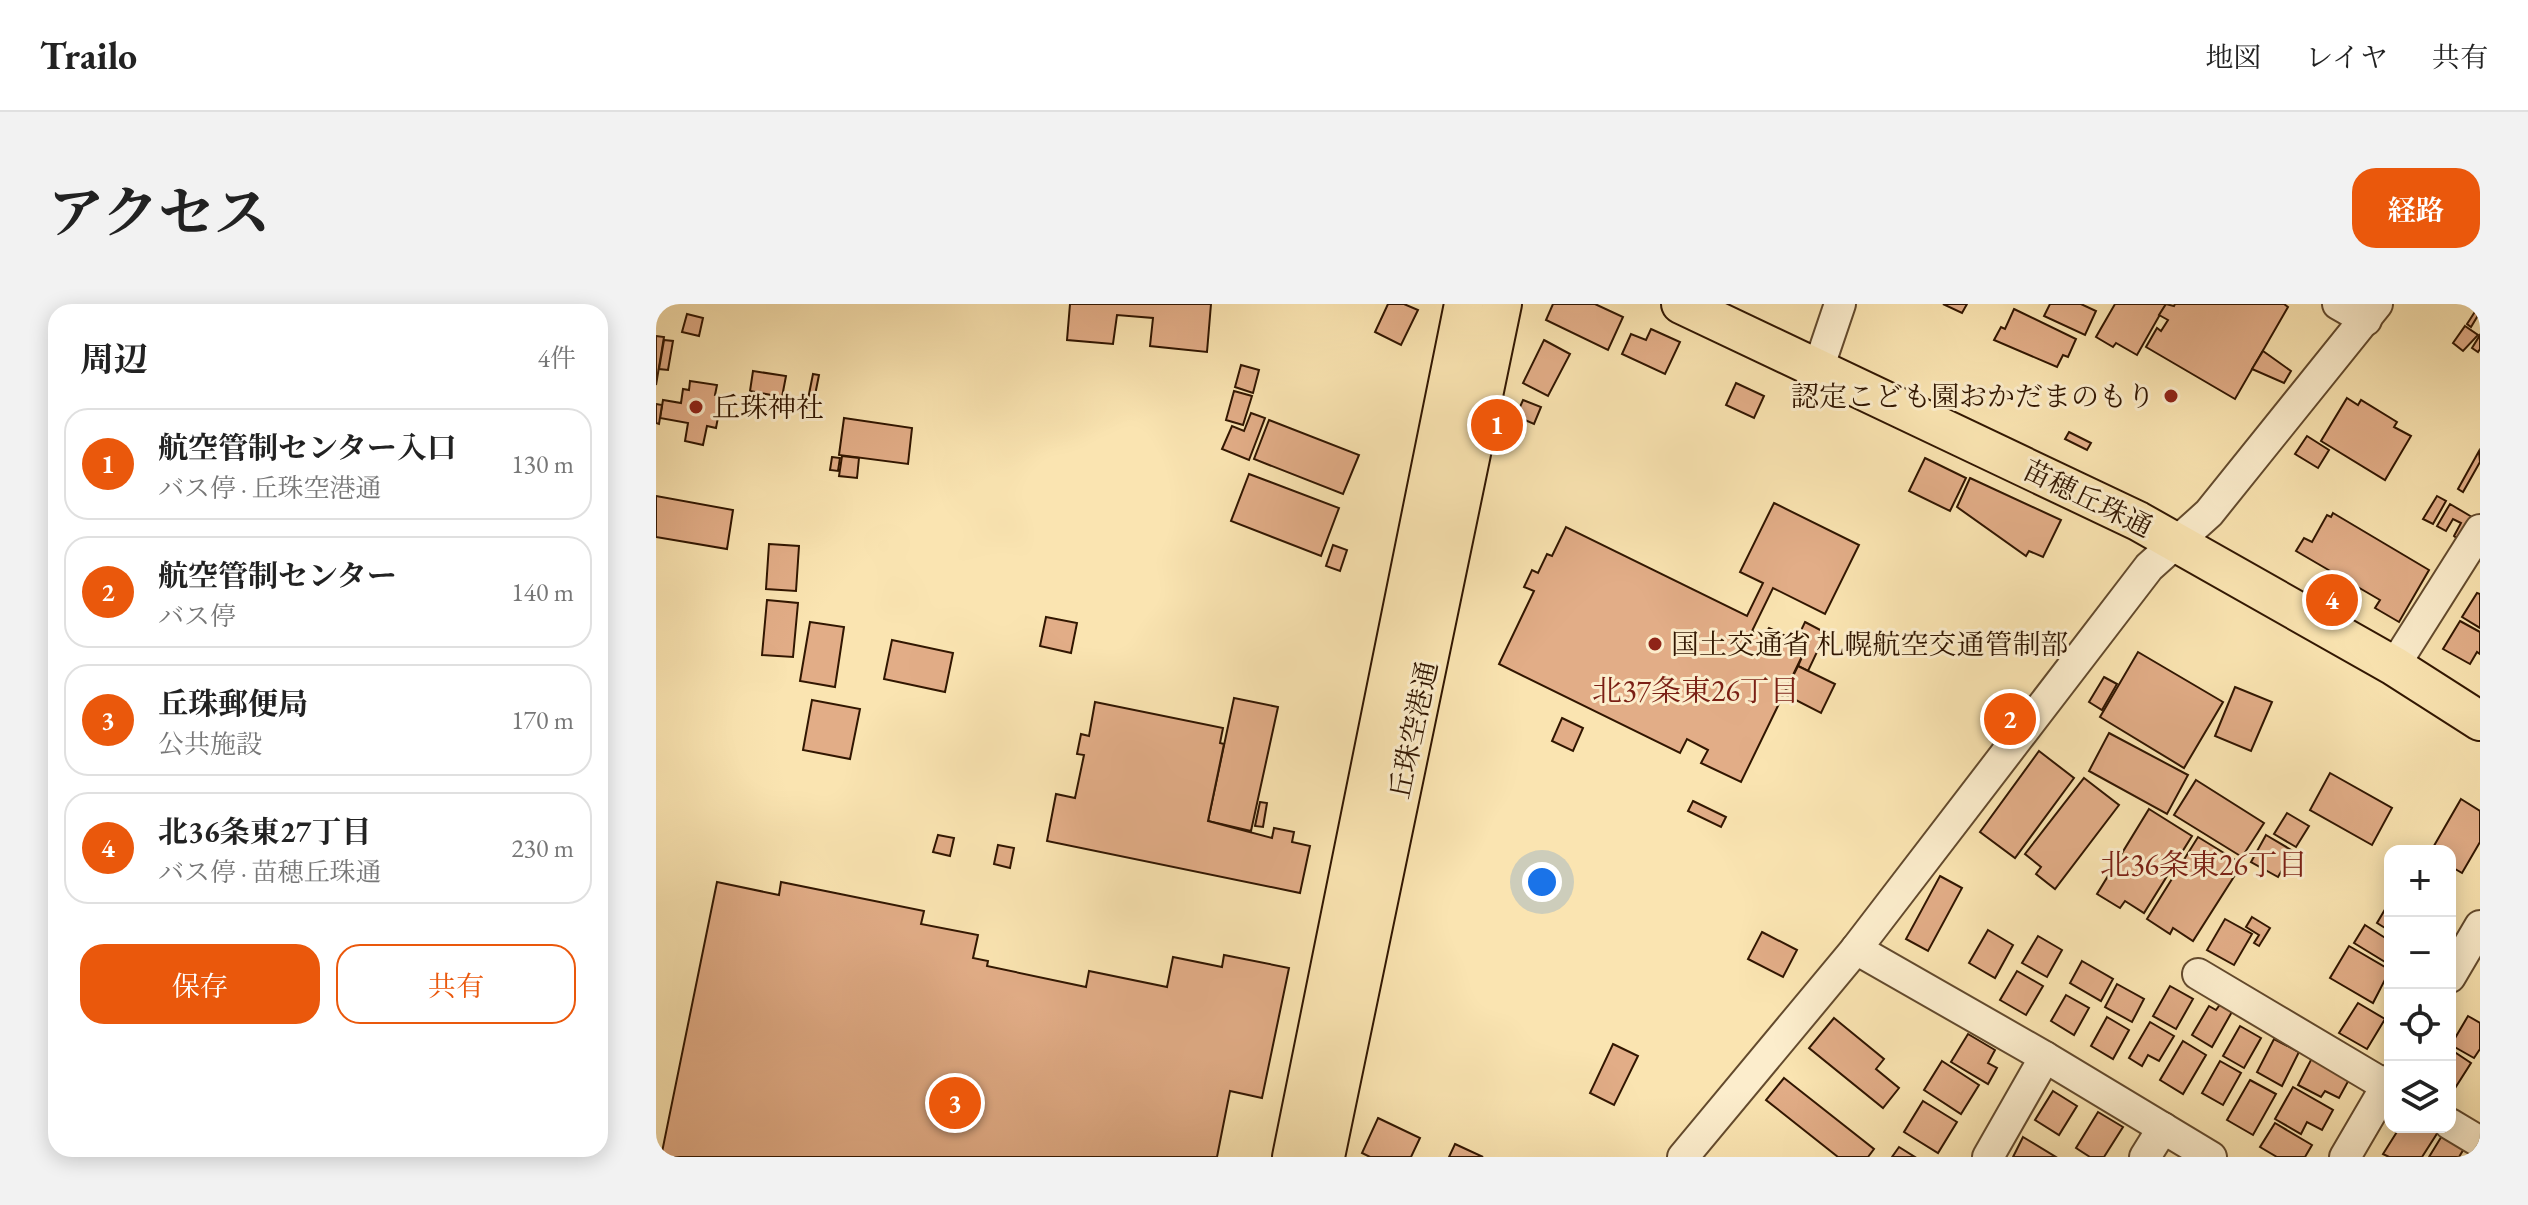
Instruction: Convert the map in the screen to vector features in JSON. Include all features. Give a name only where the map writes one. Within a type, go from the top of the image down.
[{"type":"main road","name":"丘珠空港通","points":[[1292,1157],[1464,304]]},
{"type":"main road","name":"丘珠空港通","points":[[1325,1157],[1502,304]]},
{"type":"main road","name":"苗穂丘珠通","points":[[1681,304],[2138,521],[2394,666],[2480,721]]},
{"type":"street","points":[[1818,369],[1840,304]]},
{"type":"street","points":[[1683,1157],[1856,949],[2149,567],[2209,513],[2371,312],[2338,304]]},
{"type":"street","points":[[2394,666],[2480,530]]},
{"type":"street","points":[[2456,967],[2480,926]]},
{"type":"street","points":[[1856,949],[2211,1157]]},
{"type":"street","points":[[2198,974],[2384,1082]]},
{"type":"street","points":[[1988,1157],[2045,1057]]},
{"type":"street","points":[[2345,1157],[2384,1093]]},
{"type":"street","points":[[2145,1157],[2163,1128]]},
{"type":"street","points":[[2456,1128],[2480,1142]]},
{"type":"building","points":[[1070,304],[1211,304],[1207,352],[1150,346],[1153,318],[1117,315],[1113,344],[1067,340]]},
{"type":"building","points":[[1388,304],[1404,304],[1418,310],[1401,345],[1375,332]]},
{"type":"building","points":[[1553,304],[1595,304],[1623,317],[1608,350],[1546,320]]},
{"type":"building","points":[[1943,304],[1967,304],[1962,313]]},
{"type":"building","points":[[2050,304],[2081,304],[2096,311],[2085,335],[2044,316]]},
{"type":"building","points":[[2115,304],[2166,304],[2137,355],[2116,343],[2113,347],[2096,337]]},
{"type":"building","points":[[2166,304],[2284,304],[2288,307],[2235,399],[2146,347],[2157,328],[2161,331],[2168,320],[2159,315]]},
{"type":"building","points":[[2480,304],[2480,312],[2471,327],[2467,324]]},
{"type":"building","points":[[2014,309],[2076,339],[2068,357],[2063,355],[2057,367],[1994,340],[2001,327],[2005,329]]},
{"type":"building","points":[[687,314],[703,318],[699,336],[682,332]]},
{"type":"building","points":[[2465,326],[2478,335],[2463,351],[2453,343]]},
{"type":"building","points":[[1651,329],[1680,342],[1665,374],[1622,354],[1631,334],[1646,340]]},
{"type":"building","points":[[2480,335],[2480,349],[2478,352],[2472,348]]},
{"type":"building","points":[[656,336],[664,337],[656,385]]},
{"type":"building","points":[[664,340],[673,341],[668,370],[659,369]]},
{"type":"building","points":[[1544,340],[1570,354],[1548,396],[1523,383]]},
{"type":"building","points":[[2263,351],[2291,371],[2284,383],[2252,369]]},
{"type":"building","points":[[1241,365],[1259,370],[1253,393],[1235,387]]},
{"type":"building","points":[[753,371],[786,376],[782,397],[750,391]]},
{"type":"building","points":[[813,374],[819,375],[812,410],[806,409]]},
{"type":"building","points":[[690,381],[717,385],[715,395],[722,396],[716,428],[707,426],[703,445],[685,441],[688,423],[660,418],[663,400],[681,403],[683,389],[689,390]]},
{"type":"building","points":[[1736,383],[1764,396],[1754,418],[1726,405]]},
{"type":"building","points":[[1234,391],[1252,396],[1243,425],[1226,420]]},
{"type":"building","points":[[2347,398],[2358,405],[2361,400],[2397,422],[2394,427],[2411,436],[2385,480],[2321,441]]},
{"type":"building","points":[[1523,400],[1541,407],[1534,424],[1516,416]]},
{"type":"building","points":[[656,404],[662,405],[659,424],[656,423]]},
{"type":"building","points":[[1251,413],[1265,418],[1249,460],[1222,449],[1232,426],[1244,431]]},
{"type":"building","points":[[844,418],[912,428],[908,464],[839,455]]},
{"type":"building","points":[[1269,420],[1359,455],[1343,494],[1254,459]]},
{"type":"building","points":[[2069,432],[2091,443],[2087,450],[2065,439]]},
{"type":"building","points":[[2307,436],[2329,450],[2318,468],[2295,454]]},
{"type":"building","points":[[2479,451],[2480,462],[2463,492],[2458,489]]},
{"type":"building","points":[[842,456],[859,458],[857,478],[839,476]]},
{"type":"building","points":[[832,457],[840,458],[838,471],[830,470]]},
{"type":"building","points":[[1925,458],[1966,478],[1950,511],[1909,491]]},
{"type":"building","points":[[1249,474],[1339,508],[1321,556],[1231,521]]},
{"type":"building","points":[[1970,478],[2061,520],[2043,557],[2029,551],[2026,556],[1957,507]]},
{"type":"building","points":[[656,496],[733,510],[727,549],[656,537]]},
{"type":"building","points":[[2437,496],[2446,501],[2433,524],[2423,519]]},
{"type":"building","name":"国土交通省 札幌航空交通管制部","points":[[1774,503],[1859,545],[1825,614],[1773,588],[1752,631],[1764,637],[1769,628],[1807,646],[1741,782],[1701,763],[1708,750],[1687,739],[1680,753],[1499,664],[1534,591],[1524,587],[1532,570],[1538,573],[1547,554],[1552,556],[1566,527],[1747,616],[1763,583],[1740,572]]},
{"type":"building","points":[[2450,504],[2472,517],[2459,540],[2454,536],[2461,523],[2453,519],[2446,531],[2437,526]]},
{"type":"building","points":[[2333,513],[2429,570],[2399,622],[2375,608],[2380,600],[2296,551],[2304,538],[2312,542],[2327,515],[2331,517]]},
{"type":"building","points":[[769,544],[799,546],[796,591],[766,589]]},
{"type":"building","points":[[1333,545],[1347,550],[1340,571],[1326,566]]},
{"type":"building","points":[[2477,593],[2480,594],[2480,628],[2462,617]]},
{"type":"building","points":[[767,600],[798,603],[793,657],[762,655]]},
{"type":"building","points":[[1046,617],[1077,623],[1071,653],[1040,646]]},
{"type":"building","points":[[2460,621],[2480,632],[2480,654],[2477,652],[2470,664],[2443,649]]},
{"type":"building","points":[[810,622],[844,627],[835,687],[800,681]]},
{"type":"building","points":[[1805,622],[1826,633],[1808,671],[1798,666],[1807,646],[1796,641]]},
{"type":"building","points":[[892,640],[953,653],[945,692],[884,679]]},
{"type":"building","points":[[2138,652],[2223,702],[2184,768],[2100,717]]},
{"type":"building","points":[[1798,666],[1835,684],[1821,713],[1784,694]]},
{"type":"building","points":[[2104,677],[2117,684],[2102,710],[2089,702]]},
{"type":"building","points":[[2235,687],[2272,702],[2251,751],[2215,736]]},
{"type":"building","points":[[1234,698],[1278,707],[1251,831],[1208,821]]},
{"type":"building","points":[[812,700],[860,709],[850,759],[803,750]]},
{"type":"building","points":[[1095,702],[1223,728],[1220,743],[1224,744],[1208,821],[1272,838],[1274,828],[1294,832],[1292,842],[1310,846],[1300,893],[1047,841],[1056,794],[1075,798],[1084,755],[1077,754],[1081,734],[1089,736]]},
{"type":"building","points":[[1562,718],[1583,728],[1573,751],[1552,741]]},
{"type":"building","points":[[2109,733],[2188,775],[2167,814],[2089,771]]},
{"type":"building","points":[[2039,751],[2074,778],[2015,858],[1980,832]]},
{"type":"building","points":[[2330,773],[2392,808],[2372,845],[2310,810]]},
{"type":"building","points":[[2084,778],[2119,805],[2055,889],[2036,874],[2041,867],[2025,854]]},
{"type":"building","points":[[2196,780],[2264,823],[2242,857],[2174,815]]},
{"type":"building","points":[[2461,799],[2480,811],[2480,842],[2462,873],[2456,870],[2456,845],[2434,845]]},
{"type":"building","points":[[1693,801],[1726,817],[1721,827],[1688,811]]},
{"type":"building","points":[[1260,802],[1267,803],[1263,827],[1255,826]]},
{"type":"building","points":[[2149,809],[2192,836],[2144,913],[2125,901],[2120,908],[2097,894]]},
{"type":"building","points":[[2287,813],[2309,826],[2296,847],[2274,834]]},
{"type":"building","points":[[938,835],[954,838],[950,856],[933,852]]},
{"type":"building","points":[[2266,835],[2293,851],[2278,877],[2251,862]]},
{"type":"building","points":[[2198,837],[2242,864],[2193,941],[2173,928],[2170,934],[2147,919]]},
{"type":"building","points":[[998,845],[1014,848],[1010,868],[994,864]]},
{"type":"building","points":[[1940,876],[1962,888],[1928,951],[1906,939]]},
{"type":"building","points":[[717,882],[779,895],[781,882],[924,911],[921,924],[978,935],[973,958],[988,961],[987,966],[1086,987],[1089,971],[1167,987],[1173,957],[1222,967],[1224,955],[1289,968],[1262,1098],[1230,1091],[1217,1157],[661,1157]]},
{"type":"building","points":[[2384,911],[2384,927],[2377,923]]},
{"type":"building","points":[[2252,917],[2270,928],[2259,946],[2254,943],[2259,935],[2246,927]]},
{"type":"building","points":[[2225,919],[2252,934],[2234,965],[2207,950]]},
{"type":"building","points":[[2365,925],[2384,937],[2384,961],[2354,943]]},
{"type":"building","points":[[1988,930],[2013,945],[1995,978],[1969,963]]},
{"type":"building","points":[[1762,932],[1797,950],[1783,977],[1748,959]]},
{"type":"building","points":[[2038,936],[2062,950],[2047,977],[2022,963]]},
{"type":"building","points":[[2349,946],[2384,966],[2384,982],[2373,1003],[2330,978]]},
{"type":"building","points":[[2082,961],[2113,979],[2101,1001],[2070,983]]},
{"type":"building","points":[[2017,971],[2043,986],[2026,1015],[2000,1000]]},
{"type":"building","points":[[2117,984],[2144,999],[2132,1022],[2105,1007]]},
{"type":"building","points":[[2170,986],[2193,999],[2176,1029],[2153,1016]]},
{"type":"building","points":[[2066,995],[2089,1008],[2074,1035],[2051,1021]]},
{"type":"building","points":[[2221,1003],[2233,1010],[2212,1047],[2192,1035],[2209,1006],[2216,1010]]},
{"type":"building","points":[[2358,1003],[2384,1018],[2367,1049],[2339,1033]]},
{"type":"building","points":[[2468,1016],[2480,1023],[2480,1049],[2474,1058],[2456,1048],[2456,1036]]},
{"type":"building","points":[[2107,1017],[2129,1030],[2113,1059],[2091,1046]]},
{"type":"building","points":[[1834,1018],[1884,1059],[1876,1069],[1899,1088],[1883,1108],[1809,1048]]},
{"type":"building","points":[[2150,1022],[2174,1036],[2159,1061],[2148,1055],[2142,1066],[2129,1058]]},
{"type":"building","points":[[2240,1026],[2261,1038],[2244,1068],[2223,1056]]},
{"type":"building","points":[[1968,1034],[1995,1050],[1988,1063],[1997,1068],[1988,1084],[1951,1062]]},
{"type":"building","points":[[2274,1039],[2299,1052],[2282,1086],[2257,1072]]},
{"type":"building","points":[[2183,1041],[2206,1055],[2183,1094],[2160,1080]]},
{"type":"building","points":[[1613,1044],[1638,1056],[1614,1105],[1590,1093]]},
{"type":"building","points":[[2456,1053],[2471,1063],[2456,1087]]},
{"type":"building","points":[[2313,1056],[2351,1076],[2339,1098],[2325,1091],[2321,1097],[2298,1085]]},
{"type":"building","points":[[1942,1061],[1979,1085],[1961,1114],[1924,1090]]},
{"type":"building","points":[[2220,1061],[2241,1073],[2223,1105],[2202,1093]]},
{"type":"building","points":[[1784,1078],[1874,1149],[1868,1157],[1838,1157],[1766,1100]]},
{"type":"building","points":[[2250,1080],[2276,1094],[2253,1135],[2227,1120]]},
{"type":"building","points":[[2293,1087],[2333,1110],[2322,1130],[2307,1122],[2301,1134],[2275,1119]]},
{"type":"building","points":[[2053,1091],[2077,1106],[2059,1135],[2035,1120]]},
{"type":"building","points":[[1923,1101],[1957,1122],[1938,1153],[1904,1132]]},
{"type":"building","points":[[2098,1112],[2123,1127],[2104,1157],[2090,1157],[2076,1148]]},
{"type":"building","points":[[1378,1118],[1420,1138],[1411,1157],[1370,1157],[1362,1153]]},
{"type":"building","points":[[2275,1123],[2312,1145],[2305,1157],[2277,1157],[2260,1147]]},
{"type":"building","points":[[2396,1133],[2437,1133],[2422,1157],[2389,1157],[2383,1154]]},
{"type":"building","points":[[2443,1134],[2465,1147],[2459,1157],[2429,1157]]},
{"type":"building","points":[[2023,1137],[2056,1157],[2013,1157]]},
{"type":"building","points":[[1455,1144],[1483,1157],[1449,1157]]},
{"type":"building","points":[[1899,1147],[1915,1157],[1892,1157]]},
{"type":"place","name":"認定こども園おかだまのもり","points":[[2171,396]]},
{"type":"place","name":"丘珠神社","points":[[696,407]]},
{"type":"place","name":"航空管制センター入口","points":[[1497,425]]},
{"type":"place","name":"北36条東27丁目","points":[[2332,600]]},
{"type":"place","name":"国土交通省 札幌航空交通管制部","points":[[1655,644]]},
{"type":"place","name":"航空管制センター","points":[[2010,719]]},
{"type":"place","name":"丘珠郵便局","points":[[955,1103]]},
{"type":"district","name":"北37条東26丁目","points":[[1696,691]]},
{"type":"district","name":"北36条東26丁目","points":[[2204,865]]}]
